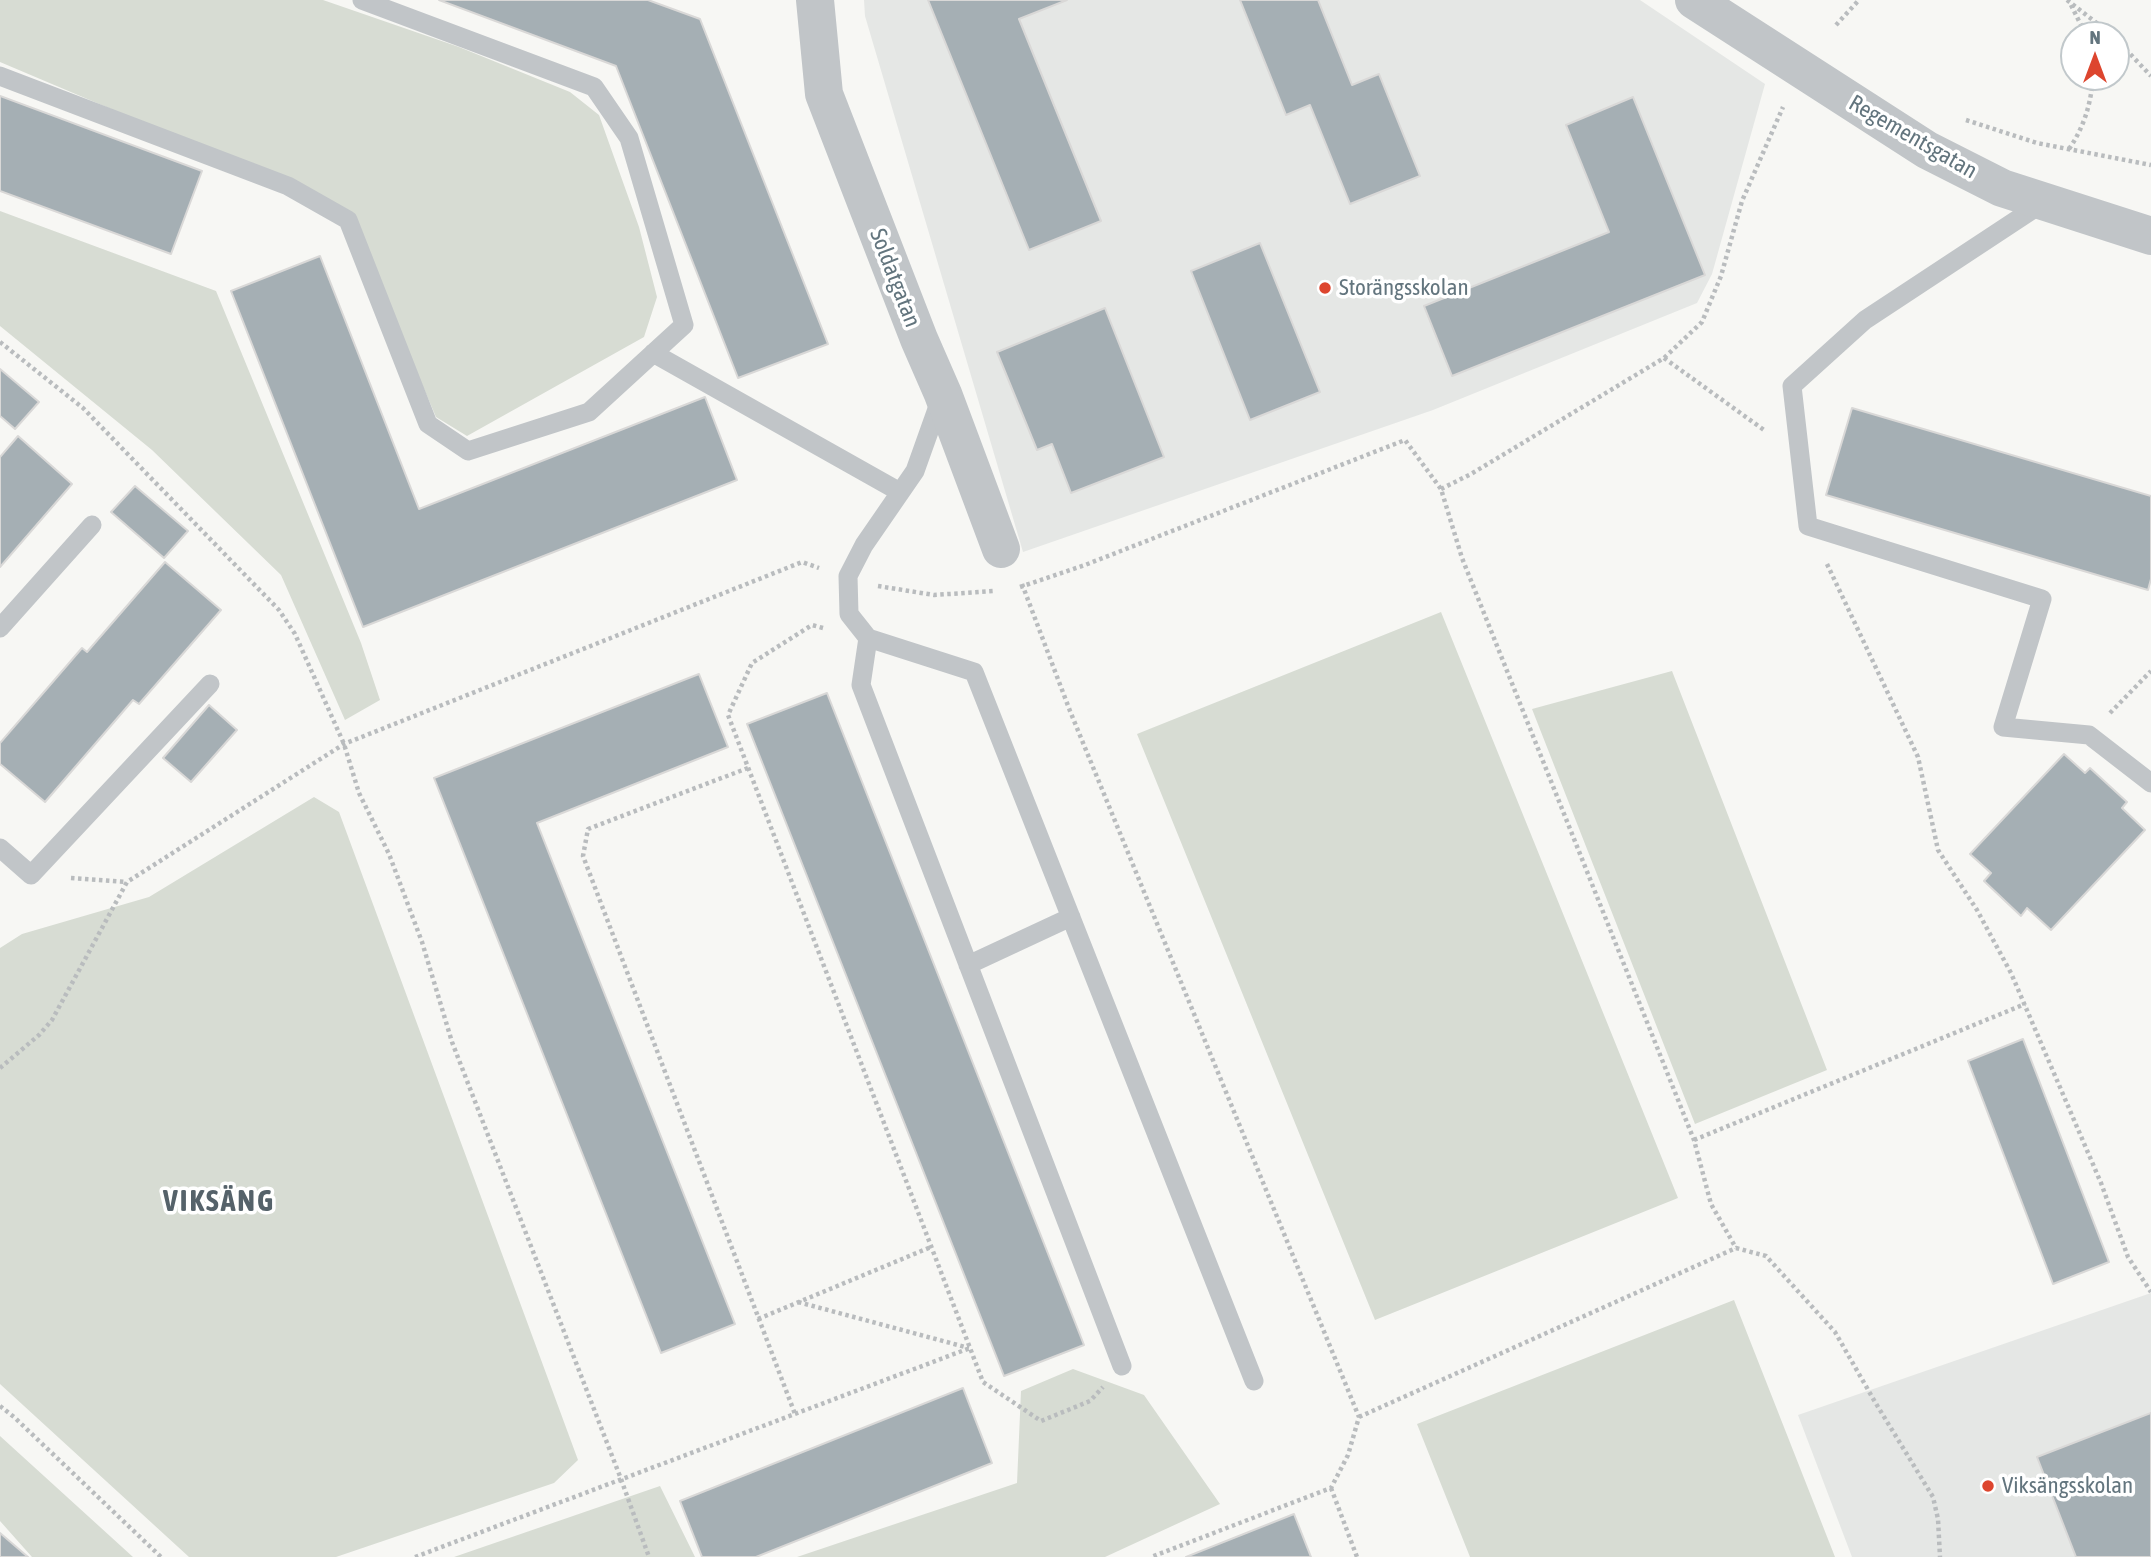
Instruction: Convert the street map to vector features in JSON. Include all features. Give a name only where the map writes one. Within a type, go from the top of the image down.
[{"type":"street","name":"Soldatgatan","points":[[815,0],[824,94],[943,394],[1001,549]]},
{"type":"street","name":"Regementsgatan","points":[[1694,0],[1927,150],[2002,188],[2151,236]]},
{"type":"lane","points":[[0,76],[288,186],[348,220],[428,424],[468,451],[589,412],[684,325],[629,138],[594,87],[362,0]]},
{"type":"lane","points":[[2044,202],[1865,320],[1792,386],[1808,526],[2042,599],[2003,727],[2089,735],[2151,783]]},
{"type":"lane","points":[[653,353],[900,492]]},
{"type":"lane","points":[[943,394],[915,471],[864,545],[848,578],[849,614],[868,638],[974,672],[1254,1381]]},
{"type":"lane","points":[[0,628],[92,525]]},
{"type":"lane","points":[[868,638],[861,685],[1122,1366]]},
{"type":"lane","points":[[0,848],[31,875],[210,684]]},
{"type":"lane","points":[[968,965],[1072,917]]},
{"type":"path","points":[[1836,25],[1859,0]]},
{"type":"path","points":[[2068,0],[2079,21]]},
{"type":"path","points":[[2068,0],[2094,21]]},
{"type":"path","points":[[2130,54],[2151,76]]},
{"type":"path","points":[[2092,91],[2086,116],[2069,149],[2151,165]]},
{"type":"path","points":[[1441,489],[1471,474],[1664,358],[1702,323],[1721,276],[1742,201],[1784,105]]},
{"type":"path","points":[[0,342],[83,408],[279,610],[295,634],[344,744],[359,793],[389,854],[422,942],[452,1042],[649,1557]]},
{"type":"path","points":[[1664,358],[1771,435]]},
{"type":"path","points":[[1012,588],[1085,565],[1405,440],[1441,489],[1462,558],[1694,1140],[1711,1204],[1737,1248]]},
{"type":"path","points":[[1808,526],[1918,757],[1938,850],[1977,910],[2011,973],[2101,1183],[2128,1257],[2151,1292]]},
{"type":"path","points":[[0,1068],[52,1020],[127,882],[344,744],[802,562],[848,578],[934,596],[1001,590]]},
{"type":"path","points":[[1023,586],[1070,711],[1359,1417],[1348,1455],[1331,1488],[1151,1557]]},
{"type":"path","points":[[868,638],[811,625],[752,663],[728,715],[983,1382],[1041,1421],[1090,1401],[1122,1366]]},
{"type":"path","points":[[2089,735],[2151,671]]},
{"type":"path","points":[[748,768],[588,829],[583,856],[795,1414]]},
{"type":"path","points":[[31,875],[127,882]]},
{"type":"path","points":[[1694,1140],[2025,1004]]},
{"type":"path","points":[[758,1319],[931,1247]]},
{"type":"path","points":[[1359,1417],[1737,1248],[1766,1256],[1835,1332],[1933,1497],[1938,1519],[1940,1557]]},
{"type":"path","points":[[798,1302],[970,1348]]},
{"type":"path","points":[[415,1557],[970,1348]]},
{"type":"path","points":[[0,1406],[161,1557]]},
{"type":"path","points":[[1331,1488],[1357,1557]]},
{"type":"shaded area","points":[[0,0],[323,0],[459,47],[570,92],[599,115],[639,227],[657,297],[644,337],[467,436],[436,417],[347,209],[0,62]]},
{"type":"shaded area","name":"Storängsskolan","points":[[864,0],[1640,0],[1765,84],[1712,274],[1697,303],[1433,410],[1023,552],[865,16]]},
{"type":"shaded area","points":[[0,211],[216,291],[361,643],[380,700],[345,720],[281,575],[152,450],[0,326]]},
{"type":"shaded area","points":[[1441,612],[1678,1198],[1375,1320],[1137,734]]},
{"type":"shaded area","points":[[1672,671],[1827,1070],[1695,1124],[1532,709]]},
{"type":"shaded area","points":[[314,797],[339,812],[578,1460],[554,1483],[336,1557],[189,1557],[0,1384],[0,948],[22,934],[149,897]]},
{"type":"shaded area","name":"Viksängsskolan","points":[[2151,1293],[2151,1557],[1852,1557],[1798,1415]]},
{"type":"shaded area","points":[[1734,1300],[1835,1557],[1470,1557],[1417,1424]]},
{"type":"shaded area","points":[[1073,1369],[1144,1395],[1220,1504],[1105,1557],[797,1557],[1017,1483],[1021,1391]]},
{"type":"shaded area","points":[[0,1436],[133,1557],[32,1557],[0,1521]]},
{"type":"shaded area","points":[[660,1486],[695,1557],[454,1557]]},
{"type":"building","points":[[439,0],[648,0],[700,19],[828,344],[738,378],[616,66]]},
{"type":"building","points":[[928,0],[1067,0],[1019,19],[1101,221],[1029,250]]},
{"type":"building","points":[[1240,0],[1318,0],[1352,85],[1379,74],[1420,176],[1350,204],[1310,105],[1286,115]]},
{"type":"building","points":[[0,96],[202,171],[171,254],[0,191]]},
{"type":"building","points":[[1633,97],[1705,275],[1452,376],[1424,306],[1609,232],[1566,125]]},
{"type":"building","points":[[1260,243],[1320,392],[1250,420],[1191,271]]},
{"type":"building","points":[[320,256],[419,509],[705,397],[737,480],[363,627],[231,291]]},
{"type":"building","points":[[1105,308],[1164,457],[1071,493],[1052,444],[1037,450],[997,352]]},
{"type":"building","points":[[0,369],[39,402],[15,429],[0,416]]},
{"type":"building","points":[[1852,408],[2151,496],[2151,579],[2148,590],[1826,495]]},
{"type":"building","points":[[18,436],[72,484],[0,567],[0,457]]},
{"type":"building","points":[[135,486],[188,531],[164,558],[111,512]]},
{"type":"building","points":[[165,562],[221,610],[139,704],[133,700],[45,802],[0,764],[0,743],[82,648],[87,652]]},
{"type":"building","points":[[699,674],[728,747],[537,823],[735,1324],[661,1353],[434,778]]},
{"type":"building","points":[[827,693],[1084,1345],[1004,1376],[747,724]]},
{"type":"building","points":[[209,705],[237,730],[191,782],[163,758]]},
{"type":"building","points":[[2064,754],[2085,773],[2090,768],[2127,802],[2122,808],[2145,830],[2051,930],[2027,908],[2021,916],[1984,881],[1991,873],[1970,854]]},
{"type":"building","points":[[2023,1039],[2109,1262],[2053,1284],[1968,1061]]},
{"type":"building","points":[[963,1388],[992,1463],[756,1557],[702,1557],[680,1501]]},
{"type":"building","points":[[2151,1413],[2151,1557],[2076,1557],[2037,1457]]},
{"type":"building","points":[[1294,1514],[1311,1557],[1186,1557]]},
{"type":"building","points":[[0,1533],[28,1557],[0,1557]]},
{"type":"place","name":"Storängsskolan","points":[[1325,288]]},
{"type":"place","name":"Viksängsskolan","points":[[1988,1486]]},
{"type":"district","name":"VIKSÄNG","points":[[219,1202]]}]
